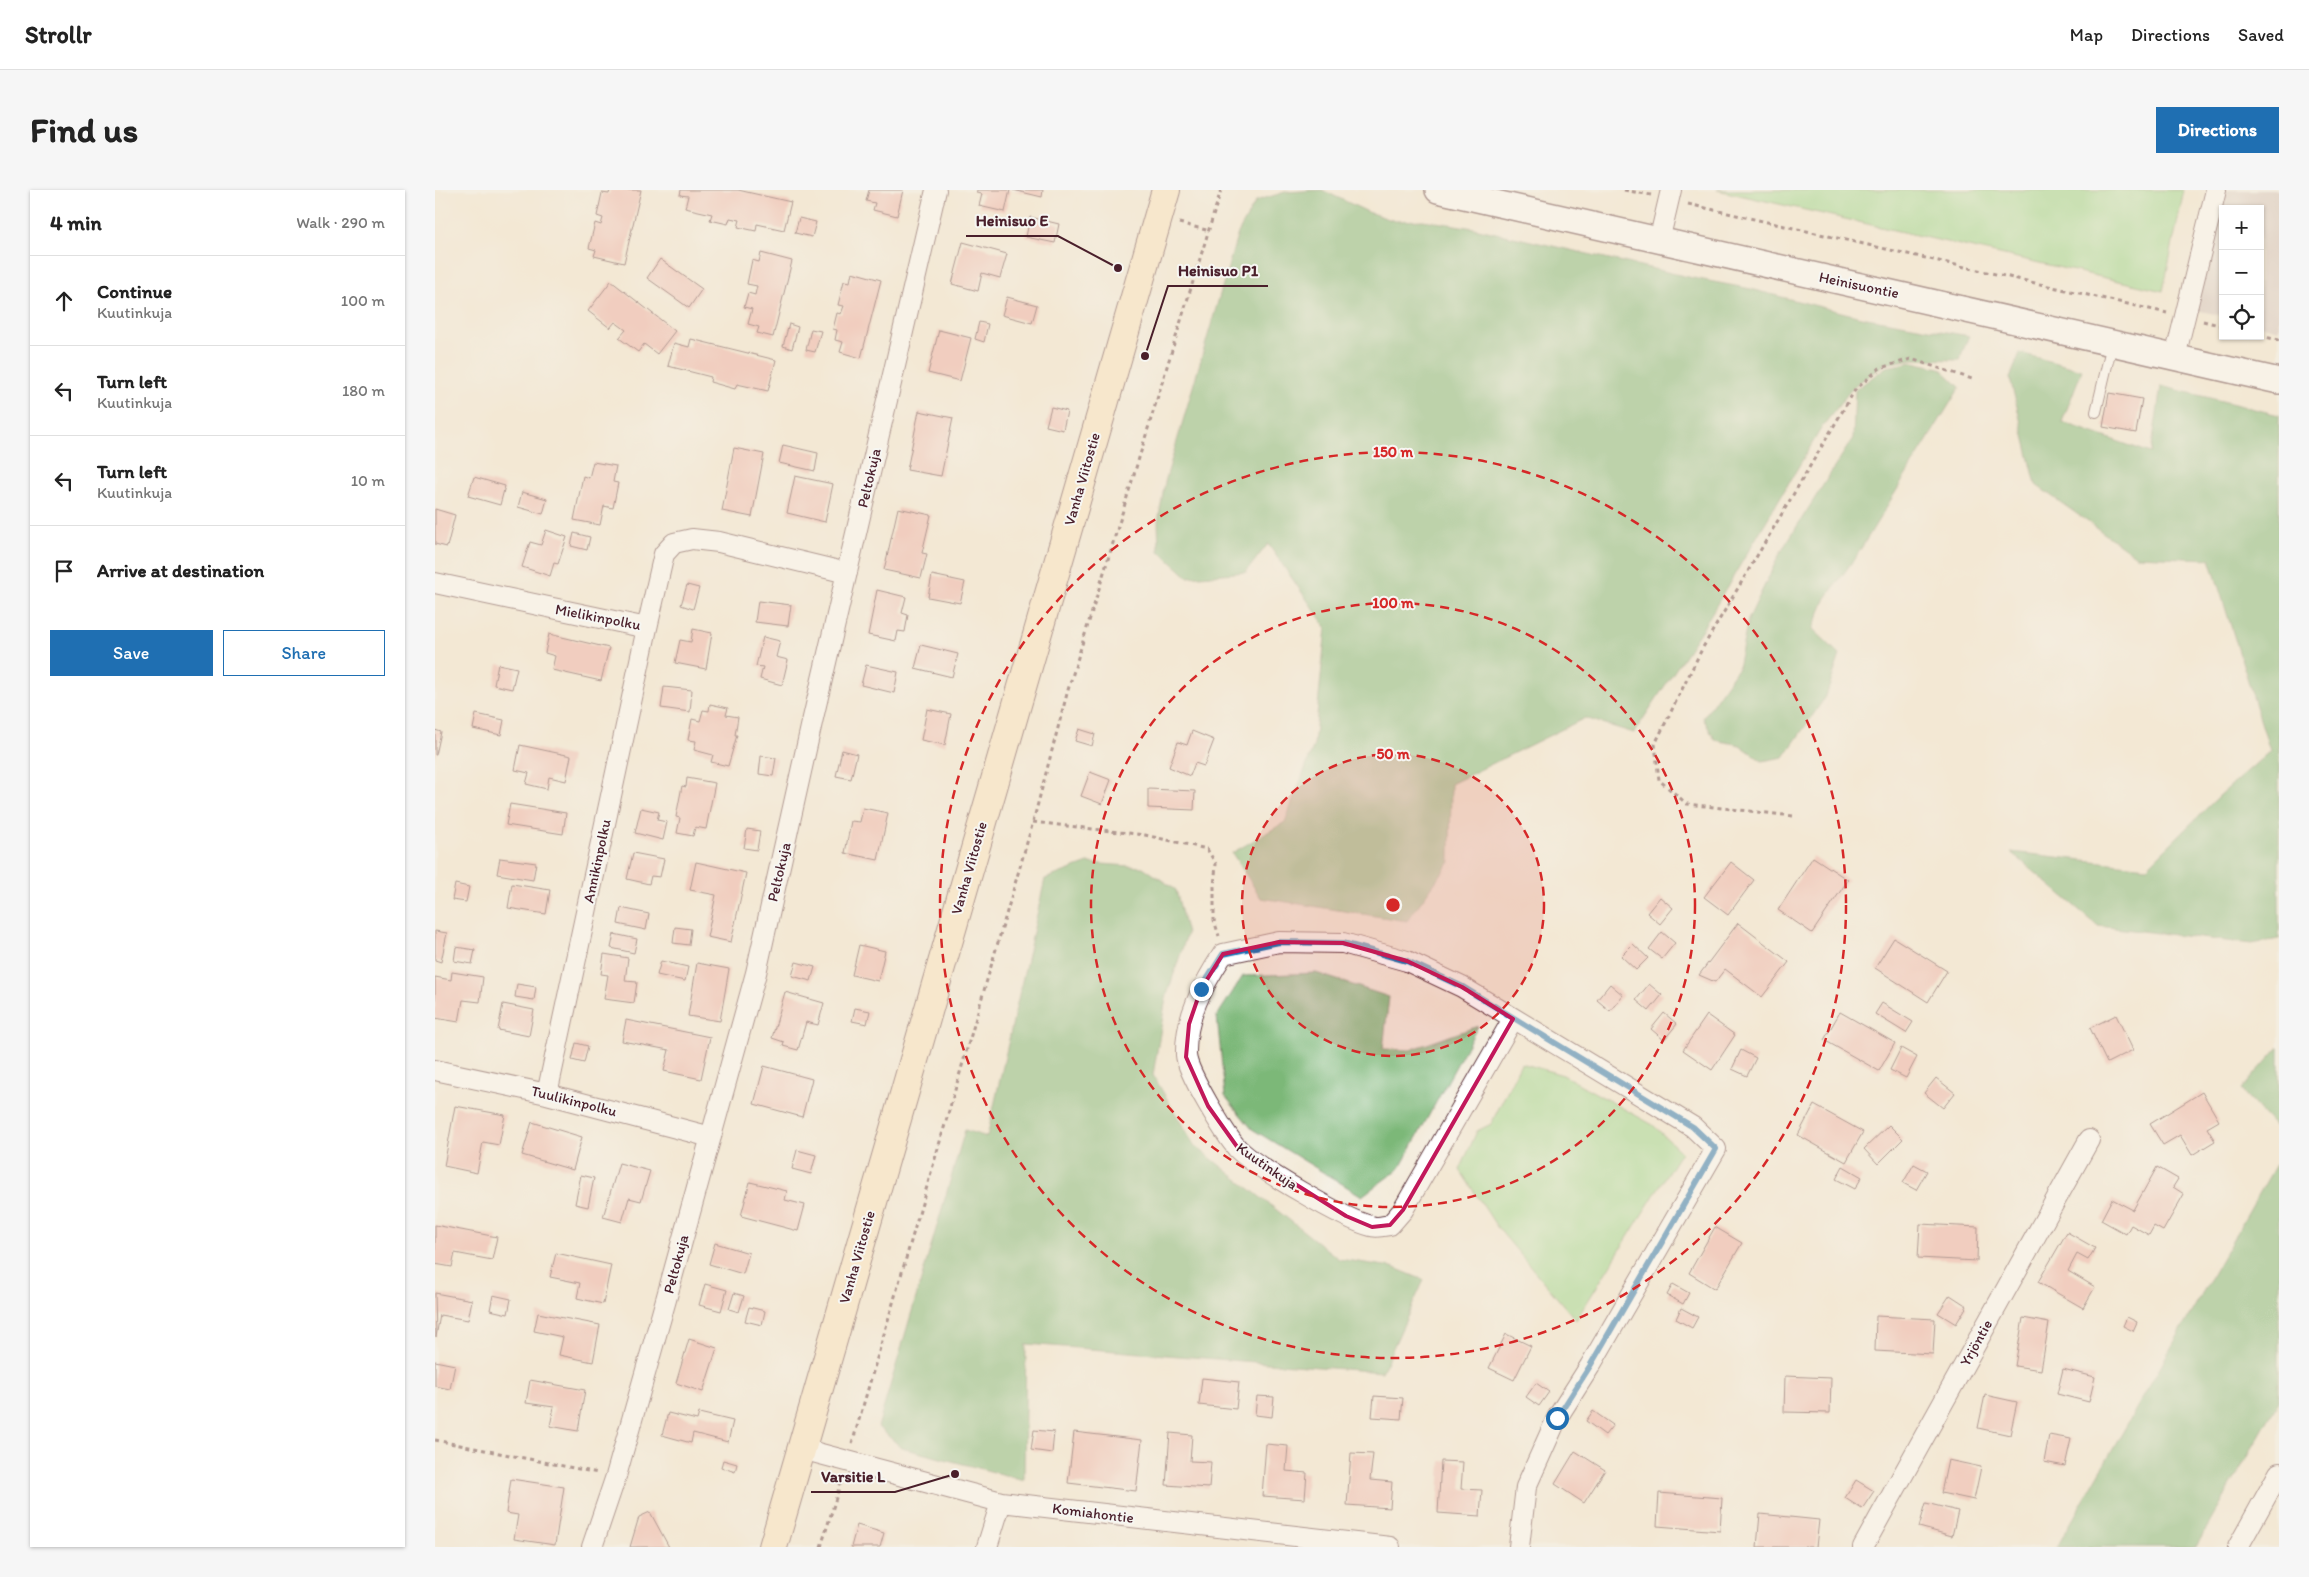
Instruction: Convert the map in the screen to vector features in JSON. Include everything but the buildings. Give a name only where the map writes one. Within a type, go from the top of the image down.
[{"type":"main road","name":"Vanha Viitostie","points":[[773,1547],[1166,190]]},
{"type":"street","name":"Peltokuja","points":[[592,1547],[616,1476],[756,973],[937,190]]},
{"type":"street","name":"Heinisuontie","points":[[1438,190],[2279,381]]},
{"type":"street","points":[[2175,357],[2216,190]]},
{"type":"street","points":[[1659,241],[1671,195]]},
{"type":"street","name":"Mielikinpolku","points":[[435,582],[647,628],[664,554],[674,543],[692,539],[719,542],[847,573]]},
{"type":"street","name":"Annikinpolku","points":[[547,1094],[647,628]]},
{"type":"street","points":[[1223,954],[1279,942],[1343,943],[1407,961],[1463,987],[1693,1127],[1716,1149],[1590,1366],[1557,1418],[1526,1487],[1519,1547]]},
{"type":"street","name":"Kuutinkuja","points":[[1223,954],[1201,989],[1189,1024],[1186,1057],[1208,1106],[1237,1148],[1283,1179],[1346,1216],[1372,1227],[1390,1225],[1403,1210],[1513,1019]]},
{"type":"street","name":"Tuulikinpolku","points":[[435,1070],[547,1094],[711,1137]]},
{"type":"street","name":"Yrjöntie","points":[[1863,1547],[2089,1140]]},
{"type":"street","name":"Komiahontie","points":[[801,1449],[1001,1502],[1390,1547]]},
{"type":"street","points":[[2238,1547],[2279,1473]]},
{"type":"street","points":[[987,1547],[1001,1502]]},
{"type":"lane","points":[[2096,412],[2112,343]]},
{"type":"path","points":[[821,1547],[1033,822],[1069,690],[1221,190]]},
{"type":"path","points":[[1624,190],[1671,195],[2219,325]]},
{"type":"path","points":[[1158,217],[1210,231]]},
{"type":"path","points":[[2264,337],[2279,340]]},
{"type":"path","points":[[1793,816],[1687,804],[1659,780],[1655,744],[1702,649],[1855,390],[1880,368],[1911,359],[1975,380]]},
{"type":"path","points":[[1033,822],[1145,835],[1207,849],[1216,864],[1214,887],[1215,920],[1223,954]]},
{"type":"path","points":[[435,1440],[616,1476]]},
{"type":"highlighted area","points":[[1279,942],[1343,943],[1407,961],[1462,987],[1513,1019],[1403,1210],[1390,1225],[1372,1227],[1346,1216],[1238,1148],[1208,1106],[1186,1057],[1189,1024],[1201,989],[1223,954]]},
{"type":"shaded area","points":[[2214,190],[2279,190],[2279,330],[2264,326],[2264,205],[2219,205],[2219,315],[2192,309]]},
{"type":"green space","points":[[1322,190],[1368,212],[1395,221],[1423,220],[1474,228],[1693,278],[1746,288],[1861,317],[1969,336],[1959,360],[1913,359],[1885,364],[1854,386],[1822,427],[1704,626],[1634,733],[1585,718],[1451,784],[1450,862],[1407,921],[1261,898],[1232,853],[1285,822],[1314,745],[1326,627],[1268,544],[1246,572],[1188,577],[1159,551],[1158,522],[1165,482],[1238,233],[1256,201],[1285,192]]},
{"type":"green space","points":[[1717,190],[2184,190],[2163,291]]},
{"type":"green space","points":[[2020,353],[2082,370],[2062,422],[2151,453],[2161,386],[2279,415],[2279,939],[2252,944],[2098,926],[2011,852],[2147,867],[2218,797],[2270,751],[2210,559],[2136,556],[2036,485],[2010,378]]},
{"type":"green space","points":[[1913,362],[1940,368],[1960,387],[1857,555],[1826,598],[1813,629],[1840,655],[1826,696],[1784,757],[1762,761],[1740,745],[1715,740],[1703,718],[1738,668],[1748,620],[1780,553],[1853,438],[1855,390],[1886,367]]},
{"type":"green space","points":[[1088,863],[1143,867],[1176,890],[1187,934],[1166,998],[1153,1075],[1194,1145],[1339,1259],[1392,1267],[1424,1280],[1382,1372],[1026,1344],[1024,1480],[902,1448],[878,1427],[965,1130],[987,1137],[1045,879]]},
{"type":"green space","points":[[1316,973],[1389,997],[1383,1049],[1410,1050],[1478,1026],[1400,1168],[1362,1196],[1252,1129],[1225,1096],[1217,1016],[1243,976]]},
{"type":"green space","points":[[2279,1047],[2279,1131],[2241,1090]]},
{"type":"green space","points":[[1521,1063],[1563,1075],[1653,1125],[1681,1152],[1576,1320],[1497,1227],[1460,1170],[1477,1131],[1491,1124]]},
{"type":"green space","points":[[2279,1159],[2279,1401],[2196,1547],[2057,1547]]},
{"type":"place","name":"Heinisuo E","points":[[1118,268]]},
{"type":"place","name":"Heinisuo P1","points":[[1145,356]]},
{"type":"place","name":"Varsitie L","points":[[955,1474]]},
{"type":"route","points":[[1201,989],[1223,954],[1279,942],[1343,943],[1407,961],[1463,987],[1693,1127],[1716,1149],[1590,1366],[1557,1418]]}]
